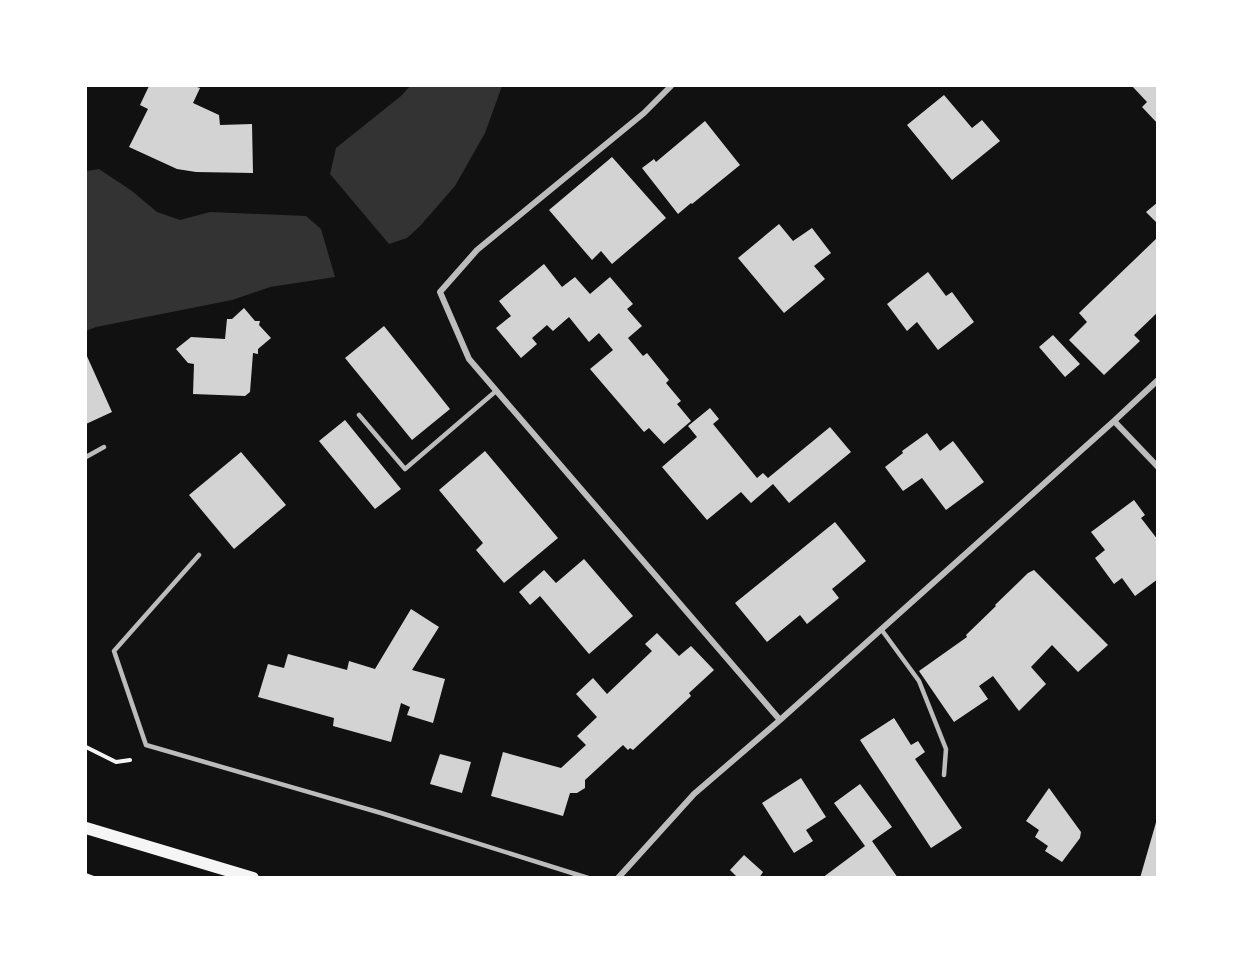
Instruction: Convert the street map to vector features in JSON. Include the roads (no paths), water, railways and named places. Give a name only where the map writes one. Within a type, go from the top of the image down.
[{"type":"main road","points":[[86,828],[253,878]]},
{"type":"street","points":[[671,86],[644,113],[477,250],[440,292],[469,359],[780,720]]},
{"type":"street","points":[[618,878],[694,794],[1114,422],[1158,380]]},
{"type":"street","points":[[1114,422],[1158,467]]},
{"type":"lane","points":[[359,415],[405,469],[496,391]]},
{"type":"lane","points":[[86,457],[104,447]]},
{"type":"lane","points":[[199,555],[114,651],[146,745],[381,813],[588,878]]},
{"type":"lane","points":[[881,629],[919,681],[946,749],[944,775]]}]
